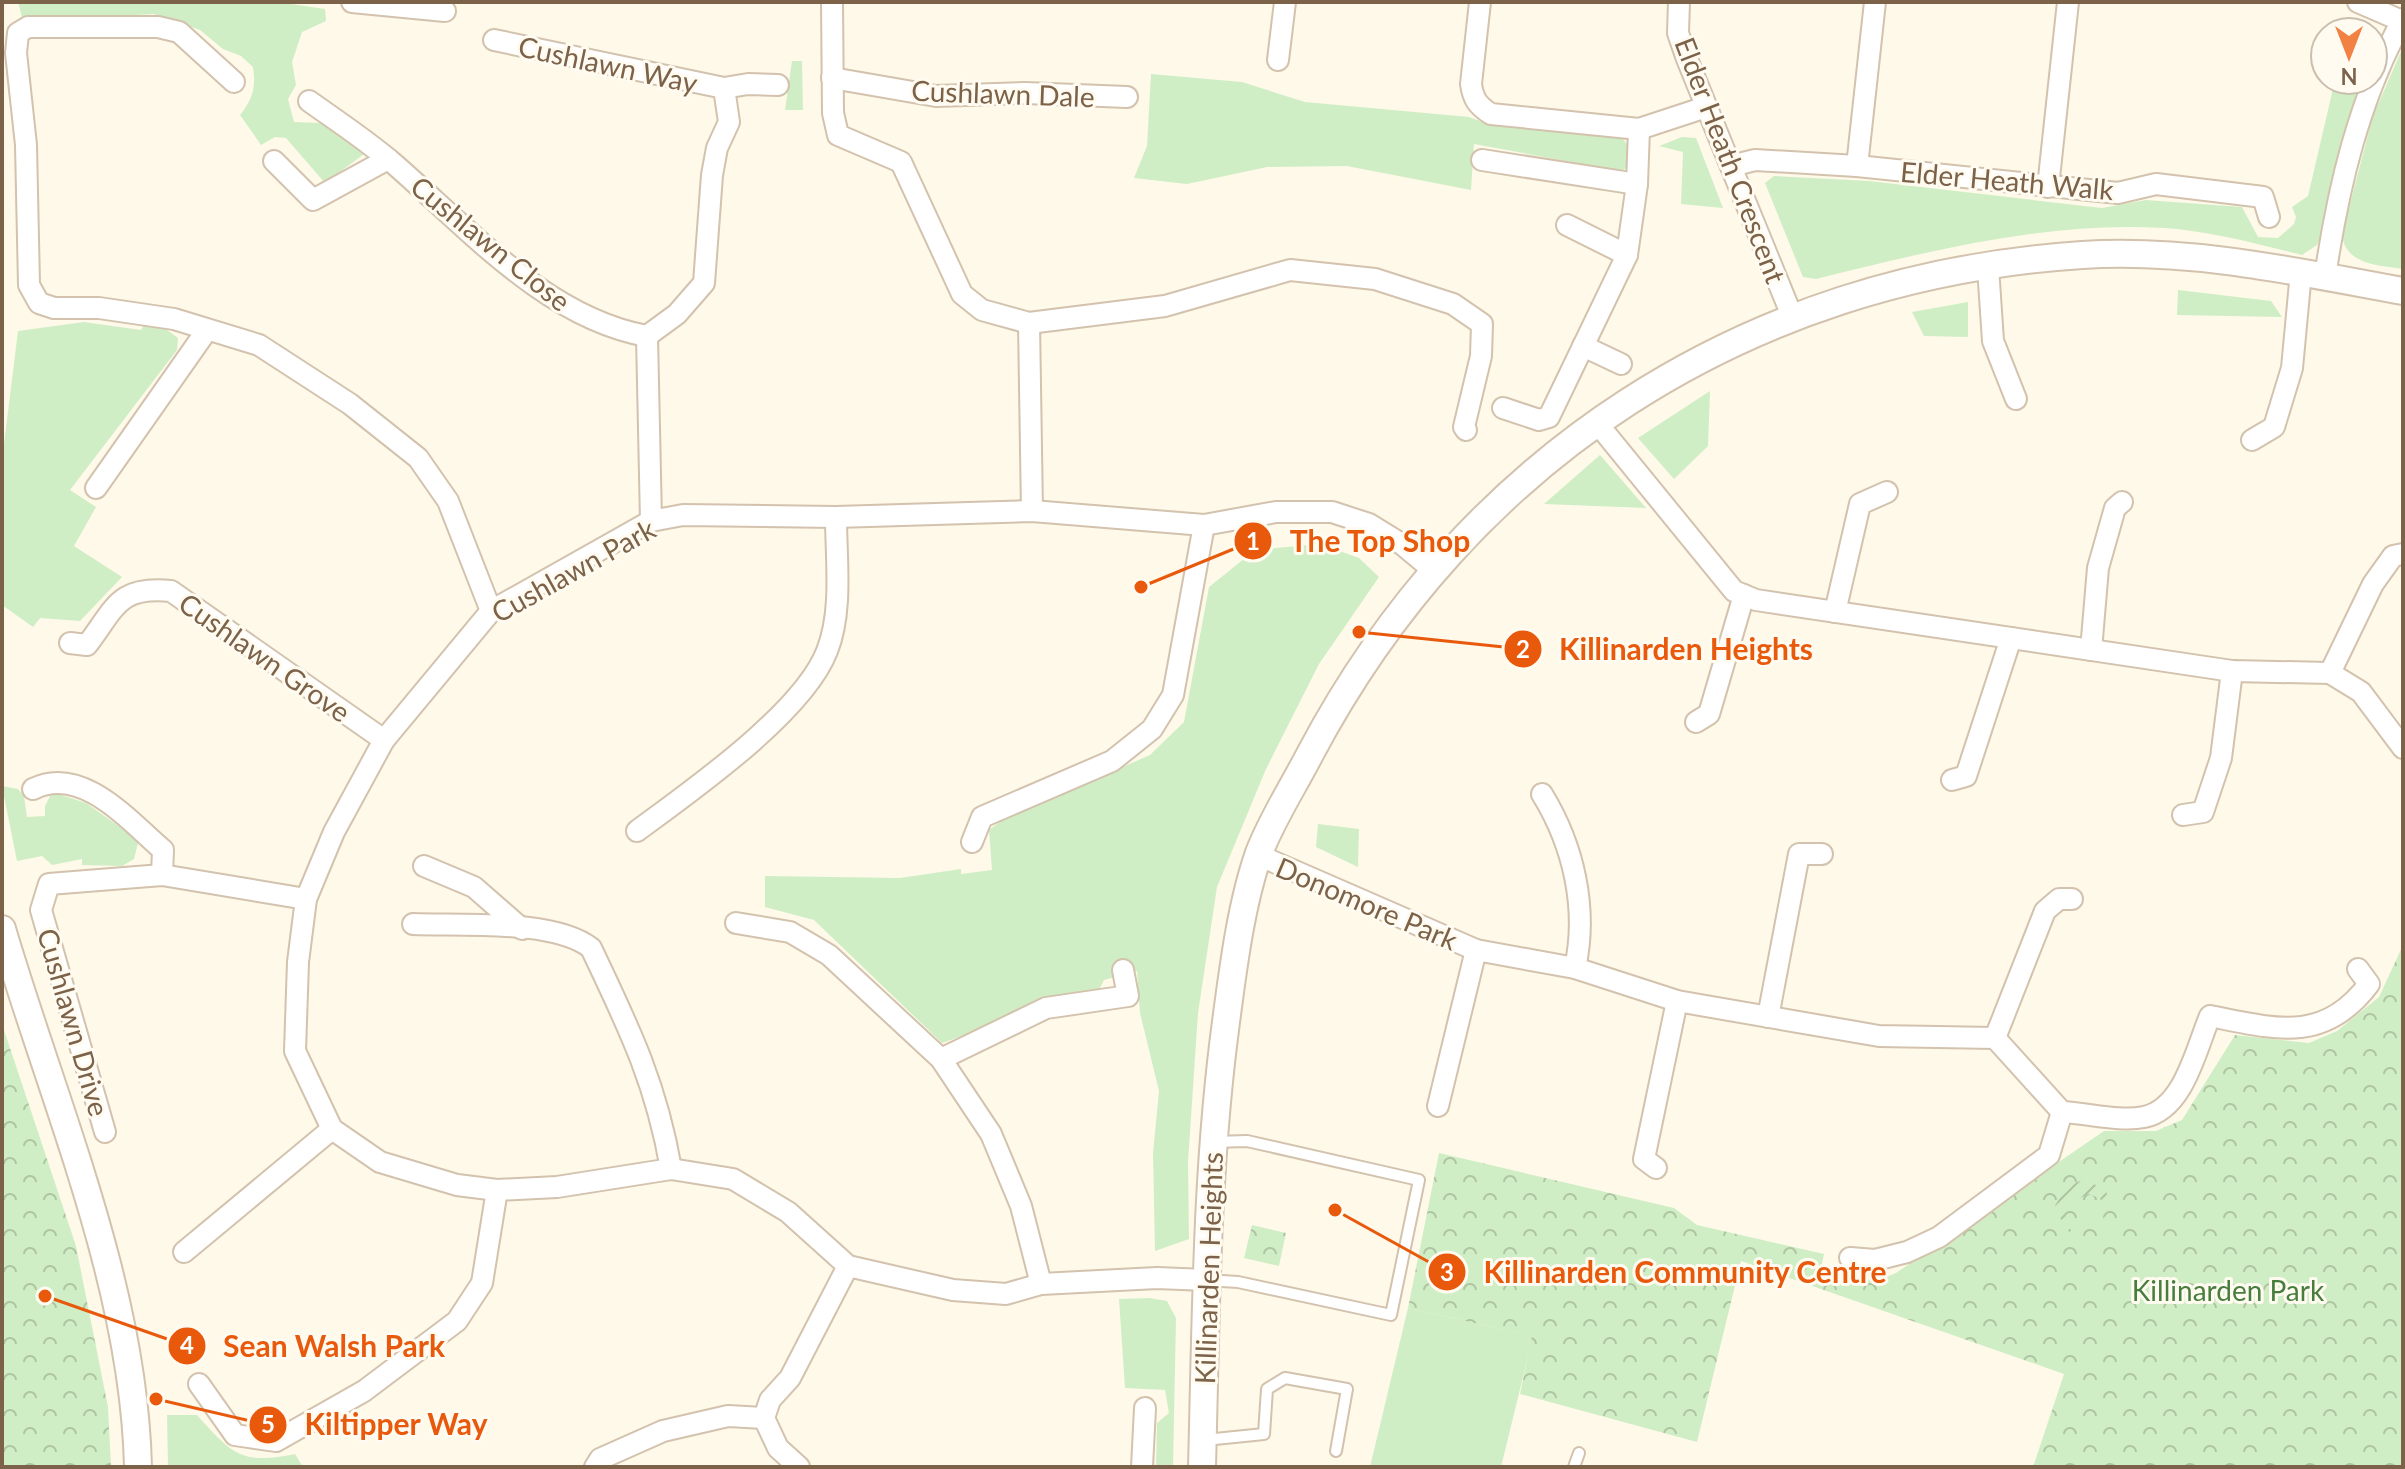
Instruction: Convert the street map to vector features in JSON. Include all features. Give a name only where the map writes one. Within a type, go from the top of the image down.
[{"type":"street","points":[[352,2],[445,11]]},
{"type":"street","points":[[832,2],[833,113],[838,135],[901,162],[962,294],[982,310],[1029,323],[1165,306],[1290,270],[1375,279],[1453,304],[1482,324],[1481,356],[1464,427],[1466,430]]},
{"type":"street","points":[[1278,60],[1285,2]]},
{"type":"street","points":[[1480,2],[1471,84],[1473,96],[1480,107],[1491,114],[1639,129],[1706,107]]},
{"type":"street","name":"Elder Heath Crescent","points":[[1679,2],[1678,33],[1792,316]]},
{"type":"street","points":[[1857,166],[1875,2]]},
{"type":"street","points":[[2048,187],[2068,2]]},
{"type":"street","points":[[2252,440],[2274,427],[2292,368],[2313,275],[2355,131],[2402,20],[2358,2]]},
{"type":"street","points":[[234,82],[179,32],[158,27],[28,27],[18,33],[16,53],[26,145],[29,285],[39,303],[54,308],[99,308],[174,319],[259,345],[350,404],[418,458],[448,501],[491,611]]},
{"type":"street","name":"Cushlawn Way","points":[[494,40],[724,88],[748,84],[778,85]]},
{"type":"street","name":"Cushlawn Dale","points":[[832,78],[936,96],[1025,93],[1127,97]]},
{"type":"street","name":"Cushlawn Way","points":[[647,336],[677,314],[704,283],[712,175],[717,148],[729,122],[724,88]]},
{"type":"street","name":"Cushlawn Close","points":[[309,101],[388,159],[550,298],[589,319],[647,336]]},
{"type":"street","points":[[1503,408],[1539,420],[1549,417],[1627,255],[1637,184],[1639,129]]},
{"type":"street","name":"Cushlawn Close","points":[[274,161],[313,200],[388,159]]},
{"type":"street","points":[[1482,160],[1637,184]]},
{"type":"street","name":"Elder Heath Walk","points":[[1731,166],[1755,160],[1857,166],[2118,193],[2156,184],[2243,192],[2263,197],[2269,217]]},
{"type":"street","points":[[1567,225],[1627,255]]},
{"type":"street","name":"Killinarden Heights","points":[[1202,1467],[1211,1142],[1232,974],[1258,855],[1340,698],[1433,570],[1549,458],[1674,374],[1792,316],[1882,287],[1988,267],[2083,255],[2213,258],[2403,291]]},
{"type":"street","points":[[1988,267],[1993,341],[2016,399]]},
{"type":"street","points":[[1029,323],[1032,511]]},
{"type":"street","points":[[96,488],[207,330]]},
{"type":"street","points":[[647,336],[651,521]]},
{"type":"street","points":[[1583,346],[1621,364]]},
{"type":"street","points":[[1597,423],[1734,591],[1756,600],[2232,671],[2330,673],[2361,692],[2403,748]]},
{"type":"street","points":[[1835,612],[1860,504],[1887,492]]},
{"type":"street","points":[[2091,650],[2098,568],[2115,508],[2122,502]]},
{"type":"street","name":"Cushlawn Park","points":[[332,1129],[295,1051],[298,962],[306,899],[334,832],[384,740],[491,611],[651,521],[683,515],[836,517],[1032,511],[1204,525],[1276,512],[1332,512],[1369,524],[1403,545],[1433,570]]},
{"type":"street","points":[[637,831],[772,722],[803,691],[828,651],[836,602],[836,517]]},
{"type":"street","points":[[972,842],[982,817],[1112,761],[1152,729],[1173,695],[1204,525]]},
{"type":"street","points":[[2330,673],[2373,584],[2393,556],[2403,554]]},
{"type":"street","name":"Cushlawn Grove","points":[[70,643],[87,645],[124,596],[149,589],[171,591],[384,740]]},
{"type":"street","points":[[1696,722],[1709,714],[1744,595]]},
{"type":"street","points":[[1952,780],[1966,776],[2011,638]]},
{"type":"street","points":[[2183,815],[2203,812],[2221,758],[2232,671]]},
{"type":"street","points":[[33,789],[65,785],[89,788],[163,850],[162,875]]},
{"type":"street","points":[[1542,794],[1552,810],[1581,899],[1582,930],[1575,968]]},
{"type":"street","points":[[1768,1017],[1799,854],[1822,854]]},
{"type":"street","name":"Donomore Park","points":[[1258,855],[1476,950],[1575,968],[1677,1001],[1879,1036],[1995,1038]]},
{"type":"street","points":[[424,866],[474,887],[522,929]]},
{"type":"street","name":"Cushlawn Drive","points":[[105,1132],[41,910],[49,884],[162,875],[306,899]]},
{"type":"street","points":[[2072,899],[2059,899],[2045,911],[1995,1038],[2062,1112],[2142,1118],[2166,1110],[2178,1092],[2210,1016],[2262,1027],[2313,1028],[2351,1008],[2369,984],[2358,969]]},
{"type":"street","points":[[736,923],[790,932],[829,955],[941,1059],[991,1134],[1021,1206],[1041,1284]]},
{"type":"street","points":[[413,924],[565,933],[591,948],[644,1059],[662,1116],[671,1169]]},
{"type":"street","points":[[2,929],[89,1205],[118,1312],[128,1367],[138,1467]]},
{"type":"street","name":"Donomore Park","points":[[1438,1106],[1476,950]]},
{"type":"street","points":[[941,1059],[1046,1008],[1128,996],[1123,970]]},
{"type":"street","points":[[1656,1168],[1644,1159],[1677,1001]]},
{"type":"street","points":[[1850,1258],[1875,1260],[1907,1252],[1939,1237],[2049,1155],[2062,1112]]},
{"type":"street","points":[[184,1252],[332,1129],[380,1162],[457,1185],[497,1190],[557,1187],[671,1169],[733,1179],[788,1212],[848,1266],[953,1290],[1006,1294],[1041,1284],[1157,1278],[1206,1280]]},
{"type":"street","points":[[199,1384],[235,1435],[256,1441],[276,1441],[364,1391],[457,1321],[482,1283],[497,1190]]},
{"type":"street","points":[[799,1467],[778,1448],[764,1418],[770,1400],[790,1378],[848,1266]]},
{"type":"street","points":[[1142,1467],[1145,1408]]},
{"type":"street","points":[[595,1467],[600,1459],[663,1431],[728,1416],[764,1418]]},
{"type":"lane","points":[[1206,1280],[1238,1282],[1391,1315],[1419,1180],[1247,1141],[1211,1142]]},
{"type":"lane","points":[[1203,1440],[1264,1434],[1267,1389],[1285,1378],[1347,1389],[1336,1451]]},
{"type":"lane","points":[[1574,1467],[1579,1453]]},
{"type":"green space","points":[[18,2],[278,2],[325,9],[326,21],[302,32],[292,62],[296,85],[288,99],[294,122],[321,123],[336,129],[364,154],[325,183],[286,138],[275,137],[261,145],[240,115],[252,92],[253,67],[241,56],[223,49],[200,30],[154,14],[23,21]]},
{"type":"green space","points":[[2403,47],[2403,269],[2356,258],[2344,244],[2342,234],[2373,116],[2382,96],[2389,96],[2389,79]]},
{"type":"green space","points":[[792,61],[802,61],[803,110],[785,110]]},
{"type":"green space","points":[[1151,74],[1242,82],[1305,102],[1469,117],[1488,124],[1622,138],[1630,148],[1630,167],[1620,171],[1474,144],[1471,190],[1347,166],[1267,167],[1187,184],[1134,178],[1147,146]]},
{"type":"green space","points":[[2331,96],[2362,96],[2333,184],[2321,237],[2317,245],[2302,255],[2234,238],[2164,228],[2076,229],[1988,240],[1816,279],[1803,277],[1765,183],[1774,176],[1869,181],[2102,208],[2146,200],[2242,207],[2258,237],[2278,238],[2294,224],[2296,217],[2292,207],[2308,196]]},
{"type":"green space","points":[[1682,137],[1696,138],[1723,208],[1681,204],[1683,152],[1659,146]]},
{"type":"green space","points":[[2178,290],[2271,301],[2282,317],[2177,315]]},
{"type":"green space","points":[[1968,302],[1968,337],[1924,336],[1912,312]]},
{"type":"green space","points":[[84,322],[141,330],[145,322],[178,338],[177,350],[70,490],[96,507],[74,546],[122,577],[80,621],[40,618],[33,627],[2,605],[2,460],[18,331]]},
{"type":"green space","points":[[1710,391],[1708,446],[1674,479],[1638,438]]},
{"type":"green space","points":[[1600,455],[1646,508],[1544,504]]},
{"type":"green space","points":[[1320,544],[1359,558],[1379,577],[1319,664],[1266,769],[1217,887],[1198,1013],[1188,1162],[1189,1239],[1155,1251],[1153,1153],[1159,1091],[1140,1013],[1137,971],[1104,980],[1098,992],[1036,1000],[976,1031],[942,1043],[814,920],[765,907],[765,876],[900,878],[961,869],[961,874],[992,870],[989,830],[1004,819],[1150,755],[1184,722],[1209,587],[1255,550]]},
{"type":"green space","points":[[2,786],[18,789],[24,796],[27,817],[45,816],[45,806],[52,792],[86,803],[134,837],[138,843],[134,859],[122,866],[82,865],[82,859],[52,865],[42,856],[17,861]]},
{"type":"green space","points":[[1318,824],[1359,829],[1358,867],[1316,847]]},
{"type":"green space","name":"Killinarden Park","points":[[2403,945],[2403,1467],[2033,1467],[2064,1374],[1741,1261],[1697,1442],[1520,1394],[1532,1336],[1408,1308],[1439,1153],[1674,1208],[1697,1225],[1824,1254],[1821,1268],[1876,1281],[1896,1273],[2104,1131],[2156,1131],[2182,1120],[2235,1035],[2309,1043],[2337,1031],[2379,997]]},
{"type":"green space","points":[[2,1024],[76,1246],[108,1407],[111,1467],[2,1467]]},
{"type":"green space","points":[[2085,1179],[2106,1191],[2110,1204],[2102,1226],[2105,1211],[2100,1198],[2088,1194],[2067,1205],[2064,1215],[2073,1235],[2065,1228],[2055,1206],[2065,1187]]},
{"type":"green space","points":[[1252,1225],[1286,1233],[1279,1266],[1244,1258]]},
{"type":"green space","points":[[1119,1299],[1167,1301],[1176,1318],[1173,1467],[1156,1467],[1157,1423],[1169,1413],[1165,1390],[1125,1388]]},
{"type":"green space","points":[[1408,1308],[1533,1336],[1501,1467],[1370,1467]]},
{"type":"green space","points":[[167,1415],[197,1415],[219,1439],[239,1453],[262,1458],[295,1454],[303,1467],[168,1467]]},
{"type":"place","name":"The Top Shop","points":[[1141,587]]},
{"type":"place","name":"Killinarden Heights","points":[[1359,632]]},
{"type":"place","name":"Killinarden Community Centre","points":[[1335,1210]]},
{"type":"place","name":"Sean Walsh Park","points":[[45,1296]]},
{"type":"place","name":"Kiltipper Way","points":[[156,1399]]}]
